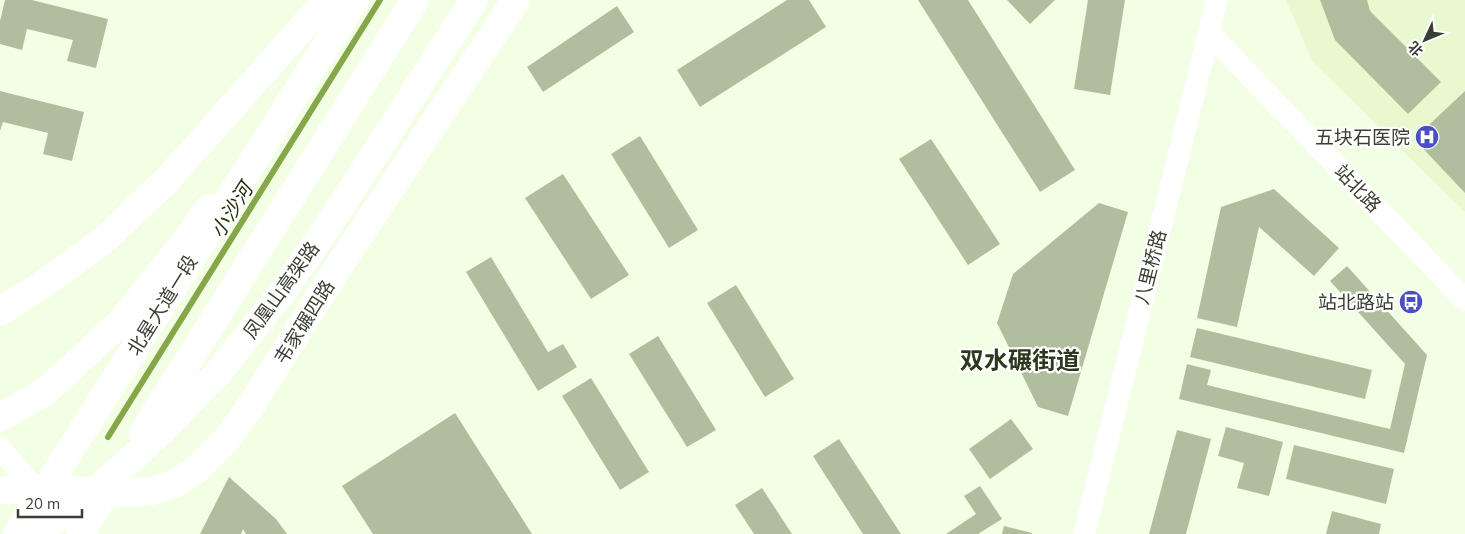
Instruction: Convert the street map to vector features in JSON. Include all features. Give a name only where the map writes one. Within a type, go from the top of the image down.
[{"type":"main road","points":[[0,312],[45,283],[104,240],[166,181],[327,0]]},
{"type":"main road","points":[[0,418],[46,391],[121,322],[191,234],[269,116],[341,0]]},
{"type":"main road","name":"北星大道一段","points":[[17,534],[355,0]]},
{"type":"main road","points":[[80,534],[415,0]]},
{"type":"main road","name":"凤凰山高架路","points":[[35,534],[98,489],[162,431],[218,373],[280,295],[324,232],[474,0]]},
{"type":"main road","name":"韦家碾四路","points":[[0,491],[35,488],[123,493],[151,492],[176,483],[196,470],[221,444],[250,407],[343,261],[516,0]]},
{"type":"street","name":"八里桥路","points":[[1084,534],[1216,0]]},
{"type":"street","name":"站北路","points":[[1209,33],[1465,300]]},
{"type":"street","points":[[2,454],[35,488],[73,534]]},
{"type":"shaded area","name":"五块石医院","points":[[1286,0],[1465,0],[1465,212],[1313,62]]},
{"type":"building","points":[[5,0],[32,0],[108,19],[96,68],[67,61],[73,40],[27,29],[22,50],[0,44],[0,21]]},
{"type":"building","points":[[787,0],[809,0],[826,27],[700,107],[677,70]]},
{"type":"building","points":[[918,0],[968,0],[1075,170],[1040,192]]},
{"type":"building","points":[[1007,0],[1055,0],[1030,24]]},
{"type":"building","points":[[1088,0],[1125,0],[1110,95],[1074,89]]},
{"type":"building","points":[[1320,0],[1367,0],[1370,11],[1441,82],[1408,114],[1335,40]]},
{"type":"building","points":[[617,6],[634,32],[543,92],[527,67]]},
{"type":"building","points":[[0,91],[84,112],[72,161],[43,154],[48,133],[3,122],[0,131]]},
{"type":"building","points":[[1465,91],[1465,193],[1414,139]]},
{"type":"building","points":[[640,136],[698,230],[669,248],[611,154]]},
{"type":"building","points":[[931,139],[1000,244],[968,265],[899,159]]},
{"type":"building","points":[[563,174],[629,275],[591,299],[525,198]]},
{"type":"building","points":[[1274,189],[1339,248],[1314,276],[1259,227],[1237,327],[1197,318],[1221,207]]},
{"type":"building","points":[[1099,203],[1128,212],[1068,416],[1038,407],[997,323],[1013,274]]},
{"type":"building","points":[[491,257],[548,352],[563,344],[577,367],[538,391],[466,272]]},
{"type":"building","points":[[1347,266],[1427,355],[1404,453],[1179,399],[1187,364],[1211,370],[1207,385],[1390,429],[1405,364],[1330,281]]},
{"type":"building","points":[[736,285],[794,379],[765,397],[707,303]]},
{"type":"building","points":[[1197,328],[1372,370],[1365,399],[1190,357]]},
{"type":"building","points":[[658,336],[716,430],[687,447],[629,354]]},
{"type":"building","points":[[591,378],[649,472],[620,490],[562,396]]},
{"type":"building","points":[[455,413],[532,534],[373,534],[342,486]]},
{"type":"building","points":[[1011,419],[1033,449],[990,479],[969,449]]},
{"type":"building","points":[[1226,427],[1283,442],[1269,496],[1237,488],[1244,463],[1218,456]]},
{"type":"building","points":[[1177,430],[1211,439],[1186,534],[1149,534]]},
{"type":"building","points":[[839,439],[901,534],[863,534],[813,456]]},
{"type":"building","points":[[1294,445],[1394,469],[1386,504],[1286,479]]},
{"type":"building","points":[[229,477],[276,519],[287,534],[246,534],[243,529],[241,534],[200,534]]},
{"type":"building","points":[[980,486],[1002,519],[978,534],[946,534],[976,514],[964,496]]},
{"type":"building","points":[[762,488],[792,534],[754,534],[735,505]]},
{"type":"building","points":[[1332,511],[1381,524],[1379,534],[1326,534]]},
{"type":"building","points":[[1004,526],[1032,533],[1032,534],[1002,534]]},
{"type":"waterway","name":"小沙河","points":[[108,437],[380,0]]},
{"type":"place","name":"五块石医院","points":[[1427,137]]},
{"type":"place","name":"站北路站","points":[[1411,302]]},
{"type":"district","name":"双水碾街道","points":[[1020,360]]}]
